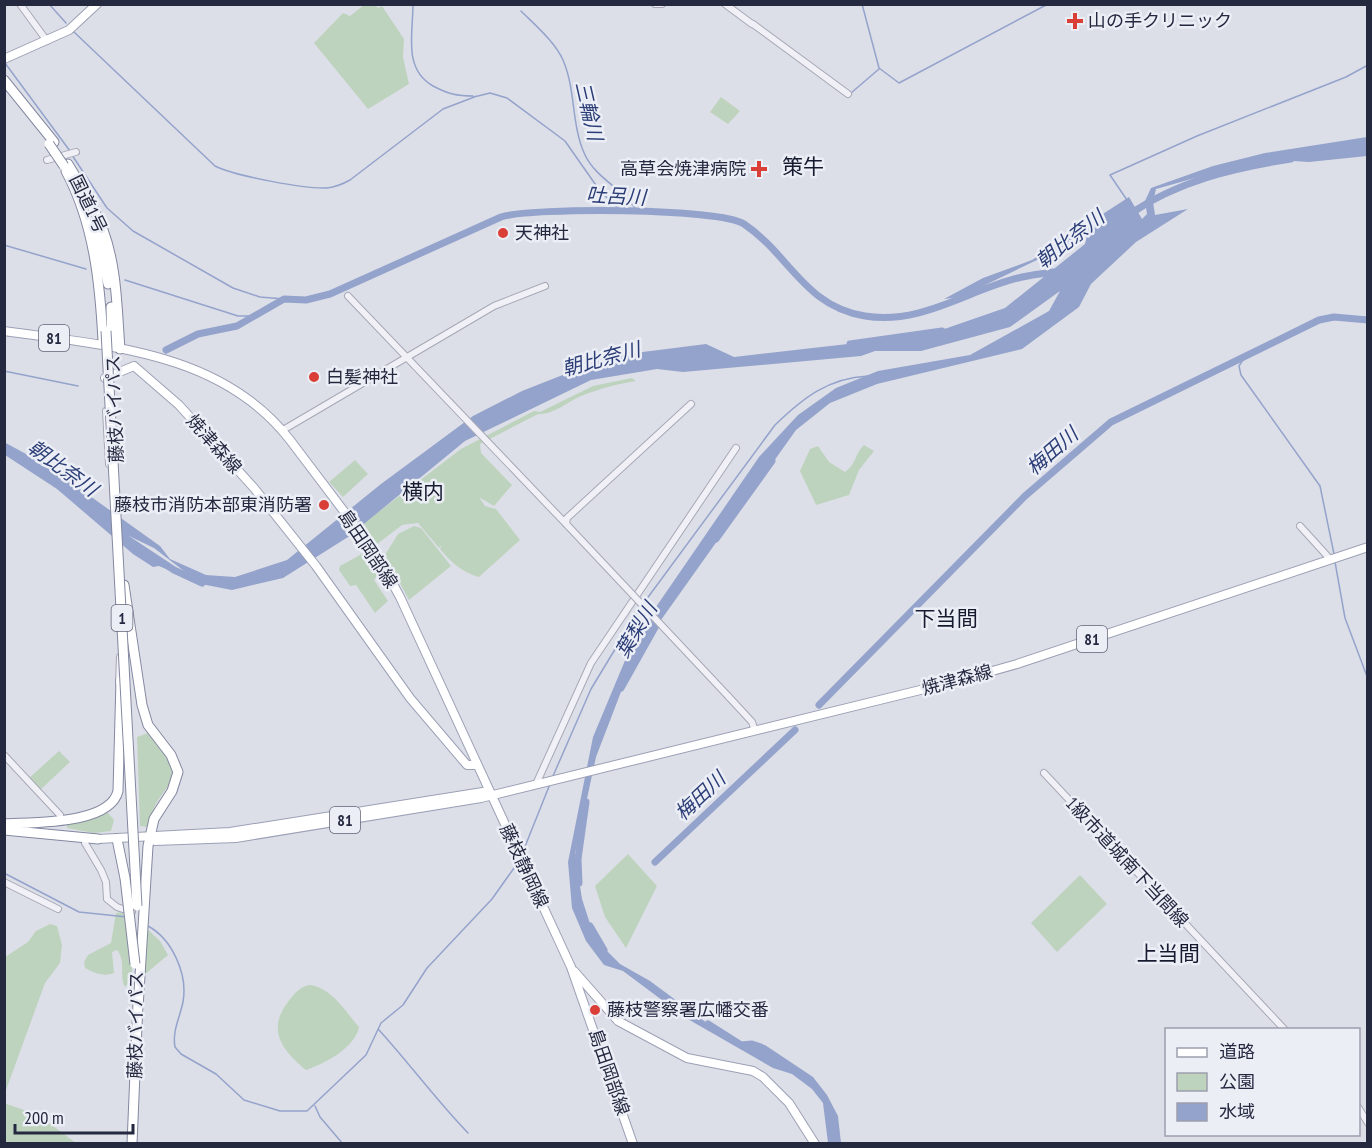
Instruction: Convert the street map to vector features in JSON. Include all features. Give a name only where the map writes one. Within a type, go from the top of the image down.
[{"type":"highway","name":"国道1号","points":[[4,80],[88,194],[108,246],[113,269],[120,349]]},
{"type":"highway","name":"国道1号","points":[[4,88],[51,143]]},
{"type":"highway","name":"国道1号","points":[[68,167],[81,200],[97,275],[103,346]]},
{"type":"highway","name":"藤枝バイパス","points":[[68,167],[88,205],[102,249],[109,290],[134,772],[134,909]]},
{"type":"highway","name":"藤枝バイパス","points":[[81,200],[98,255],[106,331],[123,633],[138,1008],[132,1143]]},
{"type":"highway","points":[[124,593],[142,705],[151,730],[171,755],[177,768],[176,782],[154,819],[147,861],[138,1008]]},
{"type":"highway","name":"1","points":[[4,824],[96,814],[108,808],[116,799],[123,633]]},
{"type":"highway","points":[[4,831],[98,839]]},
{"type":"highway","points":[[117,839],[130,904],[138,1008]]},
{"type":"main road","points":[[4,59],[74,26],[97,4]]},
{"type":"main road","name":"81","points":[[4,331],[103,346]]},
{"type":"main road","points":[[103,346],[105,378]]},
{"type":"main road","name":"島田岡部線","points":[[103,346],[164,357],[196,368],[245,396],[283,430],[359,531],[388,574],[477,765]]},
{"type":"main road","name":"焼津森線","points":[[105,378],[117,375],[131,366],[139,369],[179,405],[254,488],[295,538],[400,684],[467,765],[477,765]]},
{"type":"main road","name":"焼津森線","points":[[98,839],[151,837],[155,841],[236,838],[490,793],[755,731],[1017,664],[1368,547]]},
{"type":"main road","name":"藤枝静岡線","points":[[477,765],[571,967]]},
{"type":"main road","points":[[571,967],[618,1021],[687,1058],[753,1071],[763,1077],[789,1103],[815,1143]]},
{"type":"main road","name":"島田岡部線","points":[[571,967],[633,1143]]},
{"type":"street","points":[[20,4],[47,40]]},
{"type":"street","points":[[655,4],[662,4]]},
{"type":"street","points":[[725,4],[848,94]]},
{"type":"street","points":[[47,160],[76,152]]},
{"type":"street","points":[[283,430],[494,306],[545,286]]},
{"type":"street","points":[[348,296],[728,696],[752,722],[755,731]]},
{"type":"street","points":[[105,378],[107,444],[121,610],[119,694]]},
{"type":"street","points":[[567,526],[567,518],[691,404]]},
{"type":"street","points":[[537,782],[591,663],[735,448]]},
{"type":"street","points":[[1300,526],[1330,560]]},
{"type":"street","points":[[4,755],[60,816]]},
{"type":"street","name":"1級市道城南下当間線","points":[[1044,773],[1284,1028]]},
{"type":"street","points":[[85,843],[101,870],[107,899],[117,908],[134,909]]},
{"type":"street","points":[[4,882],[58,909]]},
{"type":"street","points":[[1360,1109],[1368,1123]]},
{"type":"green space","points":[[364,5],[375,5],[378,8],[382,6],[404,39],[403,57],[409,84],[368,109],[314,43],[343,13],[350,16]]},
{"type":"green space","points":[[721,97],[740,111],[728,124],[710,112]]},
{"type":"green space","points":[[632,378],[636,381],[581,396],[555,410],[538,414],[480,444],[481,453],[512,485],[494,506],[479,497],[485,506],[496,509],[520,540],[479,577],[452,562],[440,549],[442,545],[439,548],[418,523],[402,525],[376,545],[364,528],[364,523],[461,449],[534,411],[540,412],[593,386]]},
{"type":"green space","points":[[864,445],[874,451],[859,470],[849,495],[816,505],[800,471],[810,449],[818,446],[829,462],[845,472]]},
{"type":"green space","points":[[355,460],[368,474],[343,497],[329,482]]},
{"type":"green space","points":[[414,526],[421,528],[451,566],[409,600],[385,555],[398,534]]},
{"type":"green space","points":[[367,551],[384,578],[385,581],[377,576],[374,580],[388,601],[375,613],[356,585],[350,586],[339,570],[340,566]]},
{"type":"green space","points":[[148,733],[171,765],[173,774],[171,782],[153,810],[148,827],[140,826],[137,737]]},
{"type":"green space","points":[[59,751],[70,762],[39,791],[28,779]]},
{"type":"green space","points":[[108,813],[114,820],[111,831],[94,833],[67,828],[67,820]]},
{"type":"green space","points":[[628,854],[657,886],[626,948],[605,917],[595,886]]},
{"type":"green space","points":[[1080,875],[1107,904],[1057,952],[1031,923]]},
{"type":"green space","points":[[123,912],[132,961],[132,980],[125,987],[120,954],[117,950],[112,952],[114,973],[107,975],[95,973],[85,968],[84,962],[88,955],[111,943],[116,913]]},
{"type":"green space","points":[[50,924],[57,926],[62,945],[60,963],[45,983],[5,1093],[5,957],[28,942],[36,931]]},
{"type":"green space","points":[[145,927],[160,941],[168,955],[143,976]]},
{"type":"green space","points":[[310,985],[331,995],[359,1027],[352,1042],[338,1054],[306,1070],[284,1048],[278,1031],[278,1022],[293,996],[300,989]]},
{"type":"green space","points":[[4,1103],[38,1115],[76,1143],[5,1143]]},
{"type":"water","points":[[1367,137],[1367,156],[1309,162],[1278,160],[1227,169],[1156,189],[1153,202],[1155,215],[1188,209],[1136,242],[1091,284],[1079,307],[1022,349],[877,384],[830,403],[796,430],[634,658],[596,757],[575,854],[582,899],[595,939],[620,964],[650,981],[719,1032],[741,1045],[765,1045],[813,1077],[827,1095],[838,1116],[841,1143],[828,1143],[823,1103],[812,1089],[792,1074],[773,1068],[686,1018],[623,971],[604,965],[586,941],[572,908],[568,862],[593,737],[634,639],[759,457],[798,415],[836,388],[878,371],[970,355],[1049,311],[1060,291],[1010,327],[921,351],[875,351],[861,356],[683,372],[657,369],[591,380],[465,441],[348,537],[283,578],[232,590],[201,584],[154,548],[129,536],[134,547],[178,574],[159,566],[153,567],[133,554],[57,489],[5,455],[4,442],[48,466],[160,546],[170,559],[206,575],[235,577],[287,560],[381,484],[473,416],[522,391],[611,356],[706,344],[734,357],[927,335],[1005,308],[1085,244],[1087,236],[960,297],[944,299],[983,278],[1032,260],[1129,197],[1142,219],[1147,214],[1145,201],[1151,188],[1213,166],[1265,153]]},
{"type":"waterway","points":[[49,4],[66,23]]},
{"type":"waterway","points":[[413,4],[411,39],[413,60],[417,70],[424,79],[438,89],[462,96],[473,96]]},
{"type":"waterway","points":[[862,4],[879,68],[899,83],[1048,4]]},
{"type":"waterway","name":"三輪川","points":[[521,11],[550,40],[563,60],[570,83],[577,132],[590,164],[633,205],[638,213]]},
{"type":"waterway","points":[[74,32],[215,166],[253,178],[287,184],[327,188],[345,183],[443,109],[477,96]]},
{"type":"waterway","points":[[5,63],[70,151]]},
{"type":"waterway","points":[[1127,200],[1110,175],[1197,136],[1346,77],[1368,65]]},
{"type":"waterway","points":[[851,93],[879,69]]},
{"type":"waterway","points":[[478,96],[490,93],[507,98],[565,141],[600,191],[620,210]]},
{"type":"waterway","points":[[72,155],[107,208],[133,231],[233,288],[260,297],[284,299]]},
{"type":"waterway","name":"朝比奈川","points":[[1130,214],[1187,184],[1228,172],[1291,159]]},
{"type":"waterway","name":"吐呂川","points":[[166,350],[198,334],[237,326],[284,299],[306,300],[330,294],[501,217],[519,214],[625,211],[665,212],[728,219],[744,224],[760,236],[812,291],[827,302],[865,316],[905,316],[1022,277],[1054,272]]},
{"type":"waterway","points":[[4,245],[86,269]]},
{"type":"waterway","points":[[125,280],[238,316],[255,316]]},
{"type":"waterway","name":"梅田川","points":[[819,705],[1025,496],[1111,422],[1319,320],[1334,317],[1368,320]]},
{"type":"waterway","name":"朝比奈川","points":[[850,344],[942,331]]},
{"type":"waterway","points":[[1246,355],[1239,366],[1241,375],[1320,486],[1334,554]]},
{"type":"waterway","points":[[4,371],[78,386]]},
{"type":"waterway","points":[[643,604],[775,425],[806,398],[828,385],[868,376]]},
{"type":"waterway","name":"葉梨川","points":[[716,539],[772,461]]},
{"type":"waterway","name":"朝比奈川","points":[[124,537],[174,570],[202,583]]},
{"type":"waterway","points":[[1335,562],[1345,618],[1368,679]]},
{"type":"waterway","points":[[553,776],[591,689],[640,608]]},
{"type":"waterway","name":"葉梨川","points":[[621,688],[658,622]]},
{"type":"waterway","name":"梅田川","points":[[655,862],[795,730]]},
{"type":"waterway","points":[[522,854],[550,784]]},
{"type":"waterway","name":"葉梨川","points":[[579,883],[578,859],[586,802]]},
{"type":"waterway","points":[[148,926],[157,932],[171,948],[183,980],[183,1002],[174,1041],[175,1047],[181,1054],[216,1074],[244,1100],[280,1111],[307,1111],[366,1055],[381,1023],[403,1005],[427,968],[492,899],[519,861]]},
{"type":"waterway","points":[[4,873],[79,912],[127,917]]},
{"type":"waterway","name":"葉梨川","points":[[590,926],[604,950]]},
{"type":"waterway","name":"葉梨川","points":[[708,1024],[741,1045],[752,1044],[761,1047]]},
{"type":"waterway","points":[[379,1030],[468,1133]]},
{"type":"waterway","points":[[315,1106],[320,1117],[343,1144]]},
{"type":"place","name":"山の手クリニック","points":[[1075,21]]},
{"type":"place","name":"高草会焼津病院","points":[[759,169]]},
{"type":"place","name":"天神社","points":[[503,233]]},
{"type":"place","name":"白髪神社","points":[[314,377]]},
{"type":"place","name":"藤枝市消防本部東消防署","points":[[324,505]]},
{"type":"place","name":"藤枝警察署広幡交番","points":[[595,1010]]},
{"type":"district","name":"策牛","points":[[803,167]]},
{"type":"district","name":"横内","points":[[423,492]]},
{"type":"district","name":"下当間","points":[[946,619]]},
{"type":"district","name":"上当間","points":[[1168,954]]}]
